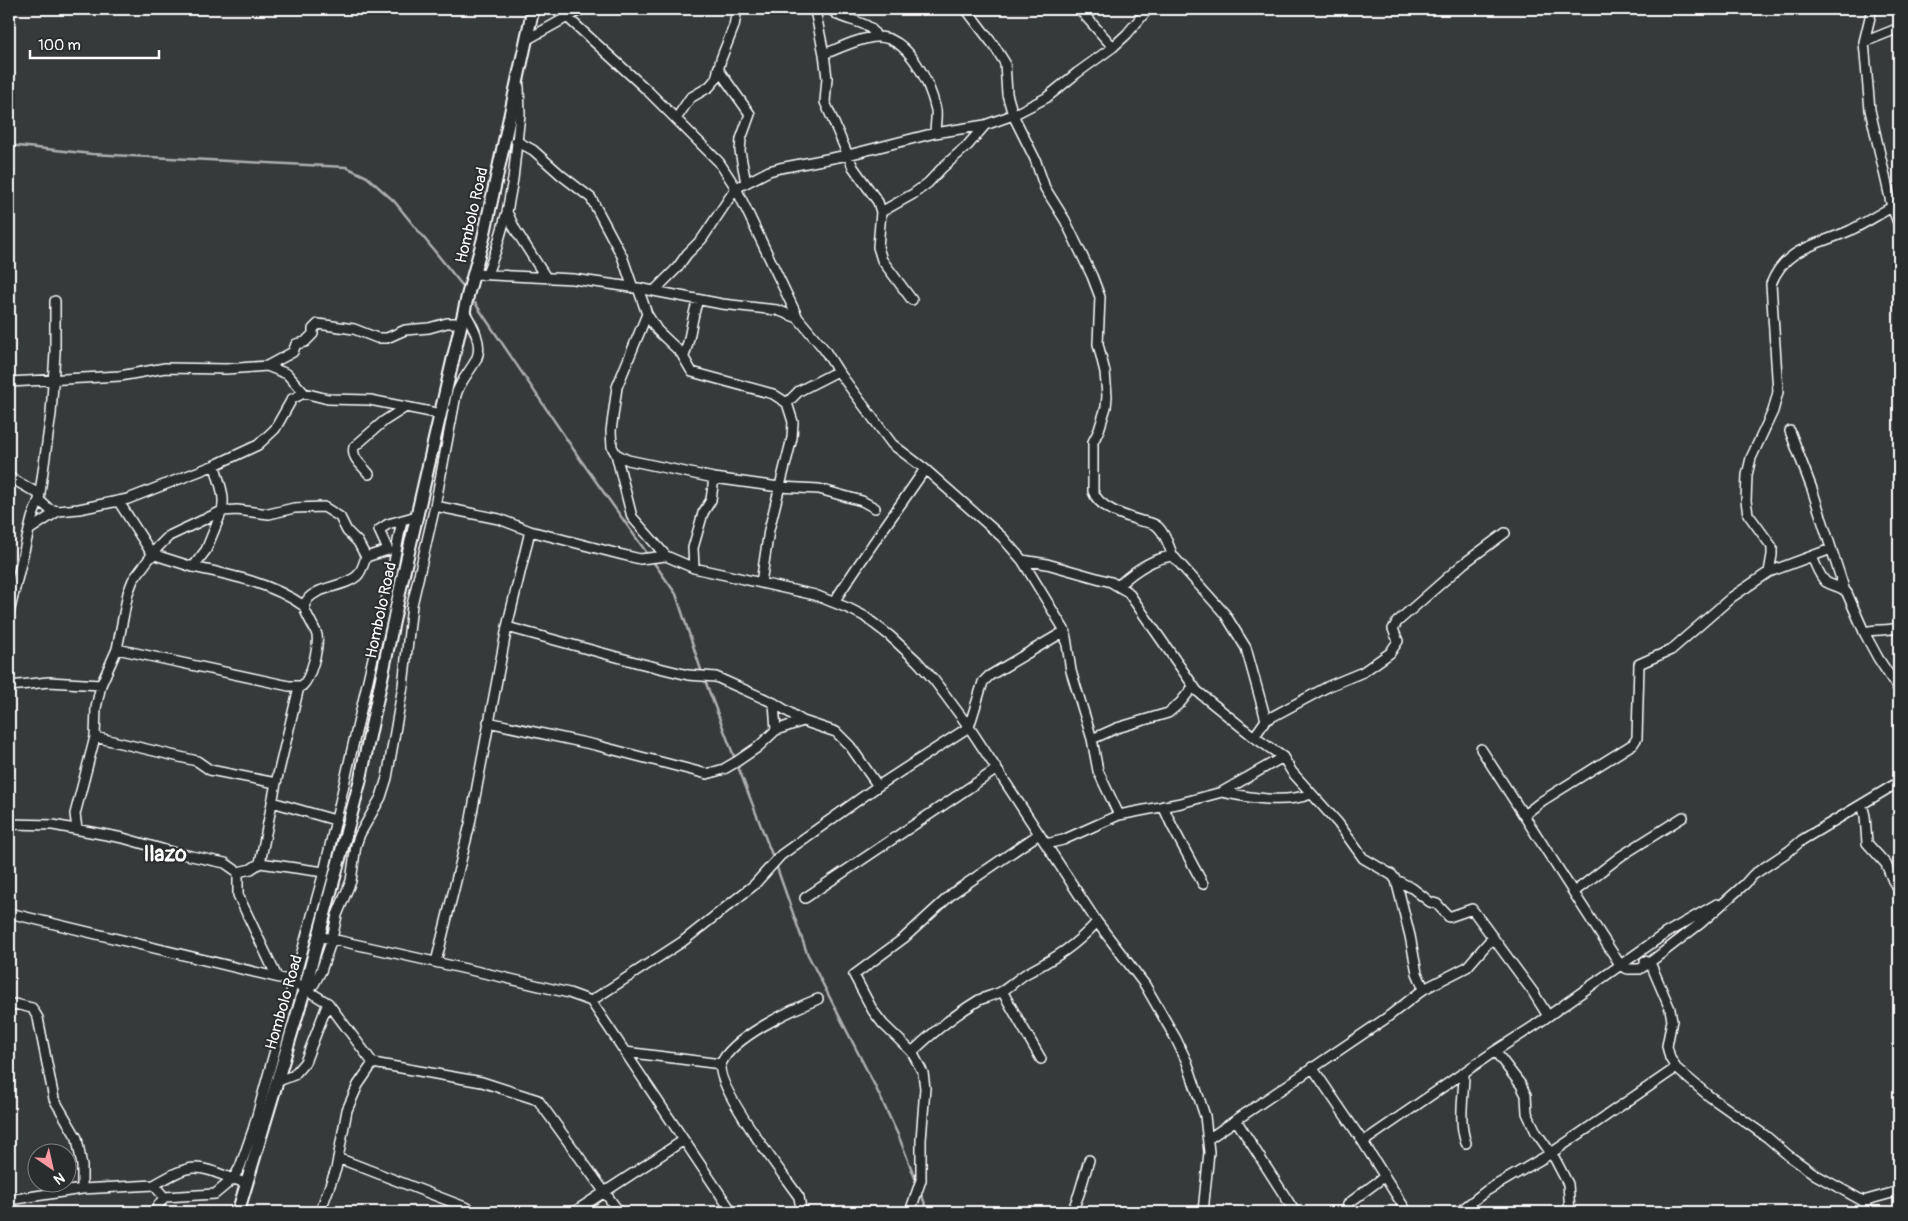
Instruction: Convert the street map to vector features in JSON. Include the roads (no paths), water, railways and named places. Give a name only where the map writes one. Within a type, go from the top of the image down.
[{"type":"street","name":"Hombolo Road","points":[[238,1212],[305,988],[318,936],[329,874],[360,781],[417,516],[461,323],[483,240],[533,9]]},
{"type":"street","points":[[526,40],[582,9]]},
{"type":"street","points":[[676,119],[690,98],[714,83],[734,26],[737,9]]},
{"type":"street","points":[[826,9],[815,12],[827,78],[825,102],[857,174],[878,202],[881,212],[878,247],[881,257],[912,300]]},
{"type":"street","points":[[831,9],[836,14],[864,24],[876,34],[876,37]]},
{"type":"street","points":[[966,9],[1005,63],[1006,94],[1013,115],[1035,159],[1045,188],[1065,220],[1092,276],[1100,300],[1098,334],[1107,396],[1106,407],[1093,442],[1093,491],[1095,497],[1104,505],[1125,515],[1155,525],[1164,535],[1173,556],[1225,614],[1246,648],[1266,720]]},
{"type":"street","points":[[1079,9],[1113,47]]},
{"type":"street","points":[[654,291],[677,268],[707,232],[736,188],[780,168],[848,155],[936,133],[985,125],[1013,115],[1046,98],[1080,70],[1113,47],[1148,9]]},
{"type":"street","points":[[1872,9],[1864,42],[1870,110],[1892,206],[1899,224]]},
{"type":"street","points":[[567,17],[611,55],[713,155],[736,188],[798,318],[824,349],[892,444],[925,469],[1002,537],[1022,560],[1065,631],[1071,671],[1092,739],[1098,771],[1119,815]]},
{"type":"street","points":[[1864,42],[1899,28]]},
{"type":"street","points":[[824,54],[876,37],[895,42],[914,57],[928,85],[936,112],[936,133]]},
{"type":"street","points":[[718,69],[750,114],[740,151],[746,183]]},
{"type":"street","points":[[486,274],[496,250],[507,212],[513,179],[520,114],[519,79]]},
{"type":"street","points":[[881,212],[928,183],[968,145],[985,125]]},
{"type":"street","points":[[516,141],[533,150],[591,198],[622,256],[646,314],[657,330],[684,356],[692,372],[773,394],[787,403],[793,422],[792,438],[769,530],[761,583]]},
{"type":"street","points":[[1769,572],[1772,547],[1748,514],[1746,493],[1751,458],[1773,411],[1778,392],[1771,284],[1774,276],[1785,261],[1797,252],[1851,230],[1892,206]]},
{"type":"street","points":[[507,212],[514,230],[544,276]]},
{"type":"street","points":[[474,274],[544,276],[573,279],[654,291],[698,300],[777,310],[798,318]]},
{"type":"street","points":[[684,356],[691,331],[692,317],[698,300]]},
{"type":"street","points":[[9,613],[38,497],[51,414],[55,353],[55,301]]},
{"type":"street","points":[[305,988],[314,984],[321,971],[332,939],[337,915],[351,881],[356,845],[364,824],[382,797],[387,778],[403,686],[412,605],[435,506],[456,395],[461,380],[478,355],[477,340],[464,311]]},
{"type":"street","points":[[646,314],[617,387],[610,431],[612,447],[616,454],[632,517],[666,556],[694,568],[815,594],[864,616],[917,661],[934,680],[969,727],[1097,922],[1145,985],[1176,1039],[1194,1081],[1205,1116],[1208,1139],[1208,1171],[1203,1212]]},
{"type":"street","points":[[9,382],[127,375],[166,368],[226,369],[267,366],[293,352],[296,344],[305,342],[313,334],[313,329],[318,324],[354,329],[377,338],[386,338],[405,330],[429,328],[447,323],[461,323]]},
{"type":"street","points":[[267,366],[287,374],[304,393],[328,399],[358,399],[441,414]]},
{"type":"street","points":[[787,403],[799,391],[838,371]]},
{"type":"street","points":[[9,477],[38,497],[49,509],[58,511],[118,502],[148,492],[258,445],[275,429],[292,399],[304,393]]},
{"type":"street","points":[[369,474],[354,456],[354,447],[384,421],[406,407]]},
{"type":"street","points":[[1790,431],[1812,489],[1844,588],[1878,658],[1899,690]]},
{"type":"street","points":[[616,454],[628,460],[714,478],[779,487],[819,489],[862,501],[875,508]]},
{"type":"street","points":[[193,567],[206,550],[225,500],[214,465]]},
{"type":"street","points":[[834,602],[867,550],[925,469]]},
{"type":"street","points":[[694,568],[693,548],[703,513],[711,500],[714,478]]},
{"type":"street","points":[[118,502],[152,554],[193,567],[237,577],[289,596],[304,606],[317,634],[318,643],[308,680],[300,687],[276,783],[260,863]]},
{"type":"street","points":[[435,506],[499,519],[530,531],[640,559],[666,556]]},
{"type":"street","points":[[77,829],[75,814],[81,787],[86,778],[95,737],[96,708],[101,684],[118,649],[130,586],[152,554],[169,536],[222,510],[269,514],[294,508],[324,507],[340,517],[347,531],[358,542],[366,557],[362,569],[356,577],[316,593],[308,598],[304,606]]},
{"type":"street","points":[[29,530],[58,511]]},
{"type":"street","points":[[366,557],[388,550],[380,530],[388,524],[417,516]]},
{"type":"street","points":[[164,1197],[215,1194],[233,1179],[240,1167],[253,1130],[292,981],[329,874],[335,820],[389,588],[402,520]]},
{"type":"street","points":[[436,962],[470,824],[507,626],[530,531]]},
{"type":"street","points":[[1254,737],[1266,720],[1329,686],[1363,672],[1390,653],[1398,641],[1394,629],[1397,622],[1463,564],[1505,533]]},
{"type":"street","points":[[1524,815],[1542,801],[1633,744],[1637,738],[1639,664],[1671,650],[1732,597],[1769,572],[1831,549]]},
{"type":"street","points":[[1119,585],[1136,571],[1173,556]]},
{"type":"street","points":[[1812,557],[1824,580],[1844,588]]},
{"type":"street","points":[[1022,560],[1047,564],[1119,585],[1133,597],[1193,687],[1254,737],[1283,756],[1292,772],[1338,823],[1364,858],[1392,875],[1396,880],[1410,936],[1416,973],[1424,989]]},
{"type":"street","points":[[507,626],[688,675],[716,677],[774,703],[803,721],[836,732],[850,746],[878,786]]},
{"type":"street","points":[[1864,632],[1874,629],[1892,630],[1899,627]]},
{"type":"street","points":[[591,1001],[682,942],[754,885],[781,855],[878,786],[969,727],[982,682],[1065,631]]},
{"type":"street","points":[[118,649],[300,687]]},
{"type":"street","points":[[9,686],[49,682],[101,684]]},
{"type":"street","points":[[1092,739],[1117,728],[1168,713],[1180,703],[1193,687]]},
{"type":"street","points":[[774,703],[776,730]]},
{"type":"street","points":[[488,722],[595,745],[707,774],[724,769],[736,762],[758,747],[776,730],[803,721]]},
{"type":"street","points":[[95,737],[198,761],[210,770],[276,783]]},
{"type":"street","points":[[1481,749],[1621,966],[1628,969],[1640,968],[1649,963],[1701,923],[1753,875],[1802,840],[1899,782]]},
{"type":"street","points":[[1046,844],[1063,840],[1119,815],[1182,803],[1222,792],[1283,756]]},
{"type":"street","points":[[805,898],[996,769]]},
{"type":"street","points":[[1222,792],[1250,798],[1290,799],[1312,794]]},
{"type":"street","points":[[272,802],[335,820]]},
{"type":"street","points":[[1862,804],[1866,816],[1867,843],[1886,864],[1899,890]]},
{"type":"street","points":[[1163,806],[1203,884]]},
{"type":"street","points":[[1574,892],[1620,856],[1683,817]]},
{"type":"street","points":[[9,824],[53,825],[130,839],[172,852],[225,863],[238,872],[251,869],[260,863],[329,874],[351,881]]},
{"type":"street","points":[[910,1212],[921,1180],[920,1140],[925,1088],[923,1073],[912,1052],[883,1024],[864,996],[854,975],[910,933],[953,893],[1039,834]]},
{"type":"street","points":[[238,872],[238,895],[277,977]]},
{"type":"street","points":[[1396,880],[1412,888],[1430,902],[1437,904],[1449,917],[1472,909],[1548,1016]]},
{"type":"street","points":[[1363,1142],[1695,915],[1728,898]]},
{"type":"street","points":[[9,913],[292,981],[328,1003],[374,1063],[482,1082],[538,1100],[619,1212]]},
{"type":"street","points":[[912,1052],[943,1026],[980,1000],[1002,991],[1029,972],[1042,967],[1065,952],[1097,922]]},
{"type":"street","points":[[318,936],[436,962],[591,1001],[732,1212]]},
{"type":"street","points":[[1208,1139],[1385,1019],[1424,989],[1467,967],[1493,937]]},
{"type":"street","points":[[1635,956],[1649,963],[1670,1009],[1672,1020],[1667,1046],[1670,1058],[1676,1068],[1709,1096],[1789,1156],[1816,1175],[1863,1201],[1869,1212]]},
{"type":"street","points":[[1002,991],[1041,1059]]},
{"type":"street","points":[[800,1212],[799,1197],[742,1115],[726,1086],[721,1071],[721,1064],[732,1048],[745,1037],[805,1004],[818,999]]},
{"type":"street","points":[[276,1082],[294,1075],[305,1062],[328,1003]]},
{"type":"street","points":[[9,1006],[15,1004],[32,1008],[38,1018],[54,1099],[77,1138],[82,1166],[82,1189]]},
{"type":"street","points":[[1495,1051],[1521,1085],[1526,1095],[1527,1113],[1536,1132],[1555,1159],[1568,1184],[1570,1212]]},
{"type":"street","points":[[625,1052],[721,1064]]},
{"type":"street","points":[[320,1212],[336,1169],[347,1110],[358,1085],[374,1063]]},
{"type":"street","points":[[1312,1068],[1363,1142],[1407,1212]]},
{"type":"street","points":[[1459,1212],[1486,1191],[1550,1154],[1676,1068]]},
{"type":"street","points":[[1464,1072],[1462,1106],[1463,1134],[1466,1143]]},
{"type":"street","points":[[1236,1120],[1295,1212]]},
{"type":"street","points":[[574,1212],[684,1140]]},
{"type":"street","points":[[338,1158],[474,1212]]},
{"type":"street","points":[[1072,1212],[1089,1160]]},
{"type":"street","points":[[9,1200],[82,1189],[154,1185],[188,1167],[199,1167],[247,1183]]},
{"type":"street","points":[[1344,1212],[1349,1203],[1384,1177]]},
{"type":"street","points":[[154,1185],[164,1197]]},
{"type":"street","points":[[1863,1201],[1899,1191]]},
{"type":"street","points":[[154,1212],[164,1197]]},
{"type":"waterway","points":[[9,145],[92,154],[346,167],[367,177],[394,201],[462,285]]},
{"type":"waterway","points":[[475,303],[580,459],[649,556]]},
{"type":"waterway","points":[[652,560],[676,594],[702,673]]},
{"type":"waterway","points":[[704,678],[735,759]]},
{"type":"waterway","points":[[737,764],[774,860]]},
{"type":"waterway","points":[[776,865],[807,953],[875,1086],[899,1137],[915,1178]]},
{"type":"waterway","points":[[922,1196],[928,1212]]},
{"type":"district","name":"Ilazo","points":[[165,854]]}]
